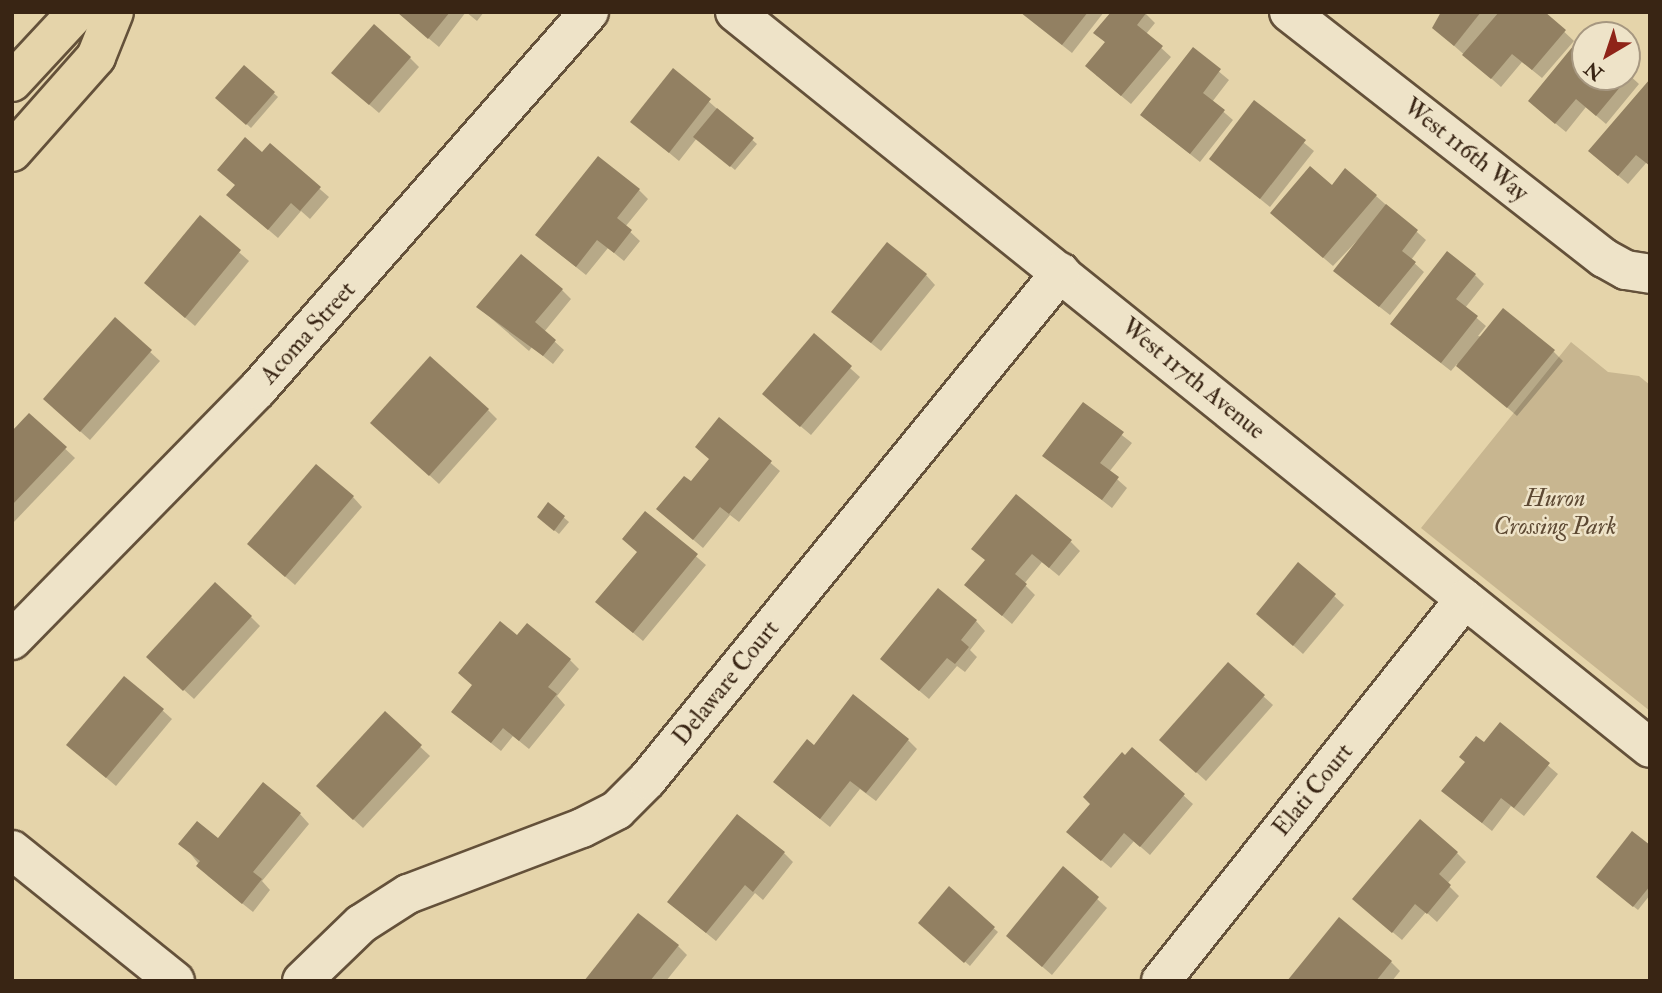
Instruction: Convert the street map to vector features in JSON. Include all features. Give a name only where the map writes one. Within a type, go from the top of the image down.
[{"type":"highway","points":[[12,82],[77,12]]},
{"type":"highway","points":[[12,152],[96,57],[114,12]]},
{"type":"street","name":"Acoma Street","points":[[12,640],[257,390],[589,12]]},
{"type":"street","name":"West 117th Avenue","points":[[735,12],[1650,748]]},
{"type":"street","name":"West 116th Way","points":[[1289,12],[1604,258],[1626,270],[1650,274]]},
{"type":"street","name":"Delaware Court","points":[[302,981],[361,925],[408,894],[582,828],[617,810],[647,780],[1061,272]]},
{"type":"street","name":"Elati Court","points":[[1161,981],[1465,599]]},
{"type":"street","points":[[12,850],[175,981]]},
{"type":"green space","name":"Huron Crossing Park","points":[[1571,342],[1608,372],[1639,376],[1650,385],[1650,711],[1421,528]]},
{"type":"building","points":[[397,12],[450,12],[428,39]]},
{"type":"building","points":[[1020,12],[1088,12],[1062,45]]},
{"type":"building","points":[[1111,12],[1147,12],[1137,25],[1163,46],[1121,96],[1085,66],[1105,42],[1093,33]]},
{"type":"building","points":[[1441,12],[1481,12],[1454,46],[1432,28]]},
{"type":"building","points":[[1499,12],[1545,12],[1566,30],[1532,70],[1512,54],[1491,79],[1462,55]]},
{"type":"building","points":[[374,24],[411,57],[369,105],[331,73]]},
{"type":"building","points":[[1193,47],[1221,69],[1203,93],[1225,110],[1190,154],[1140,115]]},
{"type":"building","points":[[1571,49],[1571,91],[1617,91],[1596,116],[1576,99],[1555,124],[1528,101]]},
{"type":"building","points":[[244,65],[275,92],[246,125],[215,98]]},
{"type":"building","points":[[673,68],[711,99],[669,153],[630,122]]},
{"type":"building","points":[[1650,79],[1650,166],[1636,155],[1618,176],[1588,151]]},
{"type":"building","points":[[1254,100],[1306,140],[1260,199],[1209,159]]},
{"type":"building","points":[[717,108],[754,138],[730,167],[693,137]]},
{"type":"building","points":[[245,137],[262,152],[270,143],[321,187],[300,211],[291,203],[268,230],[226,195],[235,185],[217,170]]},
{"type":"building","points":[[598,156],[640,189],[617,218],[632,230],[614,253],[597,240],[576,267],[535,235]]},
{"type":"building","points":[[1310,166],[1332,185],[1345,168],[1377,195],[1323,258],[1270,213]]},
{"type":"building","points":[[1386,204],[1418,230],[1402,251],[1416,262],[1379,307],[1333,271]]},
{"type":"building","points":[[200,215],[241,250],[185,318],[144,283]]},
{"type":"building","points":[[887,242],[927,274],[871,343],[831,312]]},
{"type":"building","points":[[1447,251],[1476,274],[1456,299],[1478,316],[1441,363],[1390,324]]},
{"type":"building","points":[[521,254],[563,289],[535,322],[556,340],[543,356],[476,307]]},
{"type":"building","points":[[1503,308],[1555,350],[1507,408],[1456,366]]},
{"type":"building","points":[[115,317],[152,350],[80,432],[43,399]]},
{"type":"building","points":[[814,333],[852,366],[800,427],[762,394]]},
{"type":"building","points":[[430,356],[489,409],[429,476],[370,423]]},
{"type":"building","points":[[1083,402],[1124,432],[1100,463],[1119,477],[1102,500],[1042,456]]},
{"type":"building","points":[[29,413],[67,447],[12,505],[12,431]]},
{"type":"building","points":[[719,417],[772,461],[729,514],[720,507],[693,540],[656,509],[684,476],[691,481],[709,459],[695,447]]},
{"type":"building","points":[[316,464],[354,496],[285,577],[247,544]]},
{"type":"building","points":[[1016,494],[1072,540],[1049,568],[1032,554],[1015,574],[1027,584],[1002,616],[964,585],[985,560],[971,549]]},
{"type":"building","points":[[548,502],[565,516],[554,531],[537,517]]},
{"type":"building","points":[[645,511],[698,554],[633,633],[595,602],[637,552],[622,539]]},
{"type":"building","points":[[1298,562],[1336,594],[1293,646],[1256,614]]},
{"type":"building","points":[[215,582],[252,616],[183,691],[146,657]]},
{"type":"building","points":[[938,588],[977,620],[961,640],[969,647],[955,664],[947,658],[919,691],[880,659]]},
{"type":"building","points":[[500,621],[517,635],[527,623],[571,659],[548,687],[557,694],[519,741],[503,728],[491,743],[451,712],[472,685],[458,673]]},
{"type":"building","points":[[1228,662],[1265,695],[1196,773],[1159,740]]},
{"type":"building","points":[[124,676],[164,709],[106,778],[66,745]]},
{"type":"building","points":[[853,694],[909,739],[866,793],[850,781],[820,819],[773,782],[807,739],[814,745]]},
{"type":"building","points":[[385,711],[422,745],[353,820],[316,786]]},
{"type":"building","points":[[1500,722],[1550,763],[1514,808],[1501,798],[1482,823],[1441,791],[1465,762],[1459,757],[1476,736],[1484,742]]},
{"type":"building","points":[[1132,747],[1185,794],[1140,847],[1124,833],[1101,861],[1066,832],[1090,804],[1083,797],[1122,752],[1125,755]]},
{"type":"building","points":[[263,782],[301,813],[253,872],[262,879],[242,904],[196,866],[200,861],[178,844],[197,821],[218,838]]},
{"type":"building","points":[[737,814],[785,852],[753,892],[745,885],[706,933],[667,902]]},
{"type":"building","points":[[1420,819],[1458,852],[1439,874],[1451,885],[1427,914],[1415,904],[1392,933],[1352,899]]},
{"type":"building","points":[[1632,831],[1650,845],[1650,886],[1633,907],[1596,877]]},
{"type":"building","points":[[1063,866],[1099,897],[1042,967],[1006,936]]},
{"type":"building","points":[[949,886],[995,927],[964,963],[918,923]]},
{"type":"building","points":[[638,913],[679,945],[650,981],[584,981]]},
{"type":"building","points":[[1339,917],[1392,961],[1376,981],[1287,981]]}]
